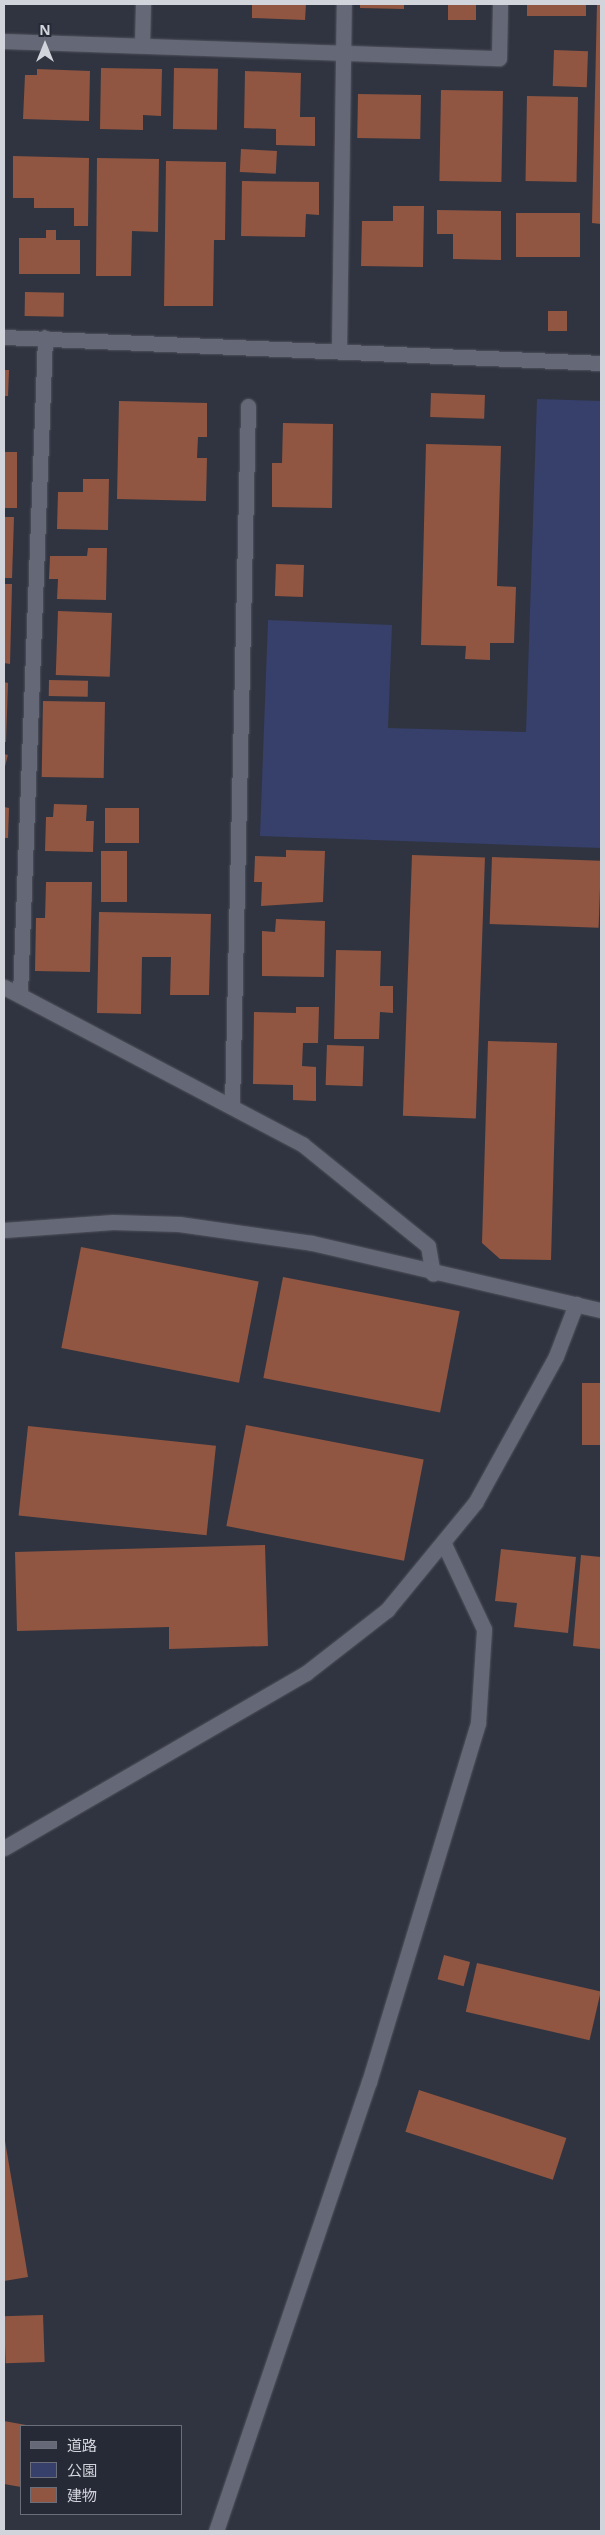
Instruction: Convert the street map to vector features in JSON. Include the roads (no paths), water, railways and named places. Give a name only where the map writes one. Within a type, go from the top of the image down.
[{"type":"street","points":[[142,45],[143,4]]},
{"type":"street","points":[[339,349],[344,4]]},
{"type":"street","points":[[4,41],[498,58],[500,4]]},
{"type":"street","points":[[4,337],[339,349],[601,363]]},
{"type":"street","points":[[20,994],[45,337]]},
{"type":"street","points":[[232,1106],[248,406]]},
{"type":"street","points":[[4,987],[302,1144],[428,1246],[433,1274]]},
{"type":"street","points":[[4,1230],[113,1222],[179,1224],[312,1243],[433,1274],[601,1310]]},
{"type":"street","points":[[4,1848],[306,1673],[387,1610],[475,1503],[556,1356],[576,1304]]},
{"type":"street","points":[[216,2531],[368,2082],[478,1723],[484,1630],[443,1542]]}]
